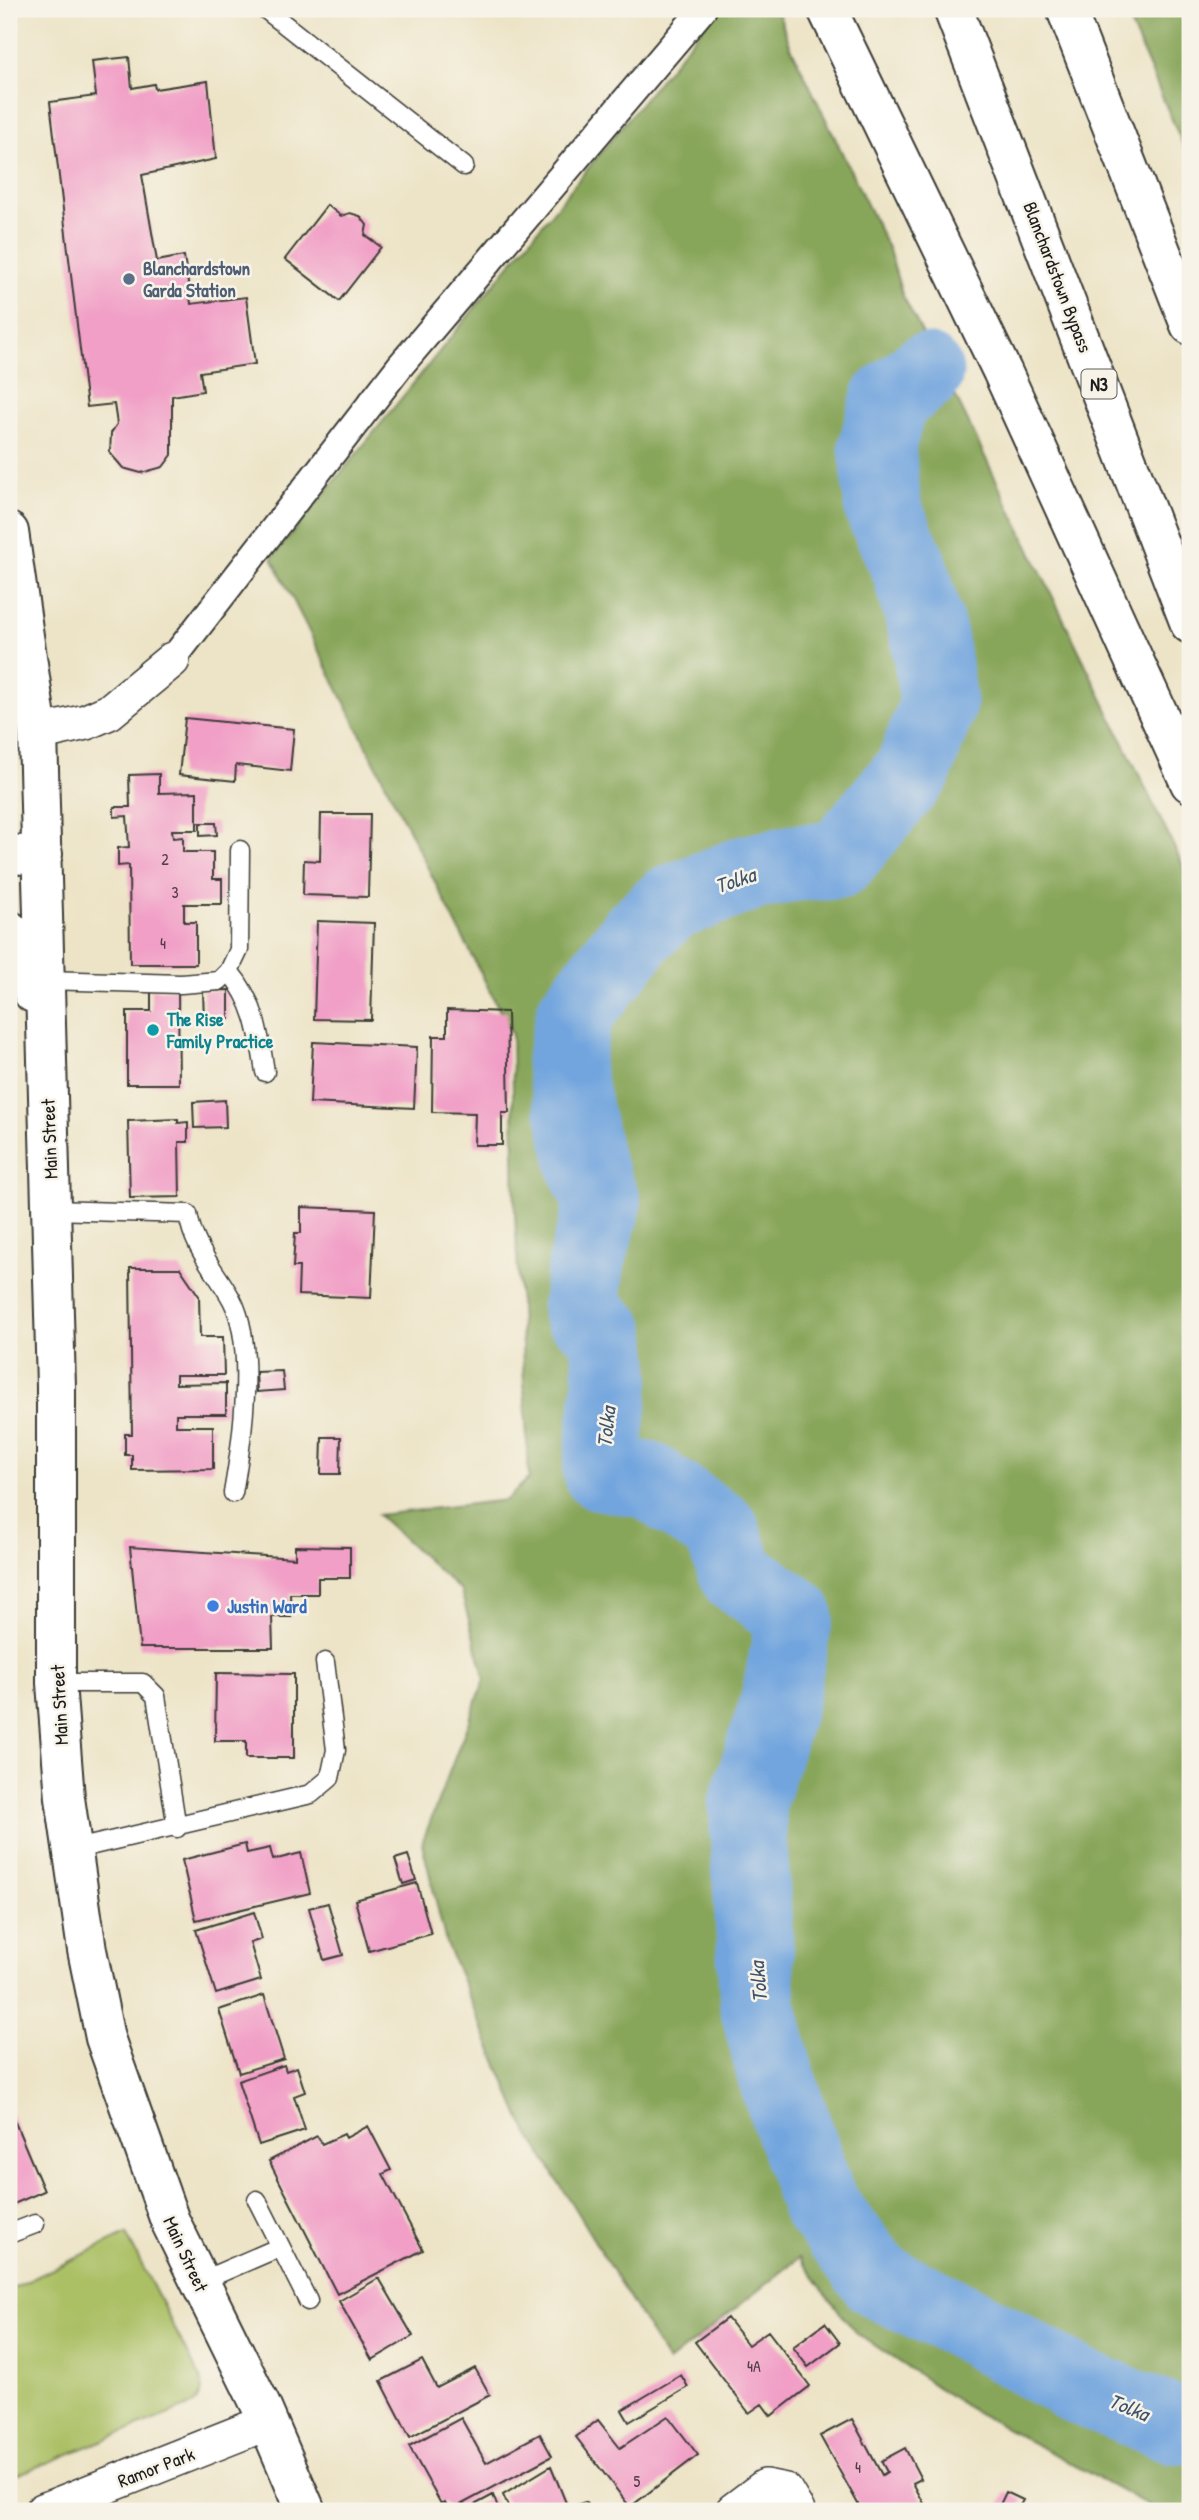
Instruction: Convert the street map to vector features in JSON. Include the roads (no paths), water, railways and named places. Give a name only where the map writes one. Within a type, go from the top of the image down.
[{"type":"main road","points":[[827,9],[1002,371],[1190,783]]},
{"type":"main road","name":"Blanchardstown Bypass","points":[[953,9],[1190,624]]},
{"type":"main road","points":[[1066,9],[1190,325]]},
{"type":"main road","name":"Main Street","points":[[9,531],[38,733],[26,855],[45,980],[56,1387],[56,1683],[72,1850],[87,1950],[105,2038],[170,2221],[268,2422],[306,2511]]},
{"type":"main road","points":[[9,930],[19,946],[45,1032]]},
{"type":"street","points":[[38,733],[86,722],[109,712],[172,660],[400,366],[703,9]]},
{"type":"street","name":"Ramor Park","points":[[43,2511],[268,2422]]},
{"type":"street","points":[[733,2511],[765,2487],[785,2491],[797,2511]]},
{"type":"lane","points":[[265,9],[464,166]]},
{"type":"lane","points":[[45,980],[181,984],[219,981],[229,971],[239,950],[240,850]]},
{"type":"lane","points":[[229,971],[246,991],[257,1019],[265,1072]]},
{"type":"lane","points":[[52,1210],[188,1214],[192,1237],[233,1301],[239,1320],[243,1358],[244,1431],[233,1493]]},
{"type":"lane","points":[[72,1850],[177,1828],[311,1794],[330,1777],[336,1750],[325,1662]]},
{"type":"lane","points":[[56,1683],[144,1683],[156,1696],[177,1828]]},
{"type":"lane","points":[[257,2200],[308,2301]]},
{"type":"lane","points":[[9,2234],[35,2224]]},
{"type":"lane","points":[[200,2282],[280,2247]]},
{"type":"waterway","name":"Tolka","points":[[925,372],[889,401],[877,446],[883,509],[910,569],[929,637],[938,703],[914,769],[838,860],[794,863],[749,873],[671,903],[640,931],[575,1013],[564,1063],[586,1166],[603,1205],[587,1260],[580,1309],[608,1334],[612,1375],[601,1472],[648,1480],[721,1530],[738,1575],[795,1615],[779,1701],[747,1805],[758,2005],[775,2073],[819,2204],[878,2280],[970,2325],[1078,2386],[1175,2425],[1190,2426]]},
{"type":"place","name":"Blanchardstown Garda Station","points":[[129,279]]},
{"type":"place","name":"The Rise Family Practice","points":[[153,1030]]},
{"type":"place","name":"Justin Ward","points":[[213,1606]]}]
